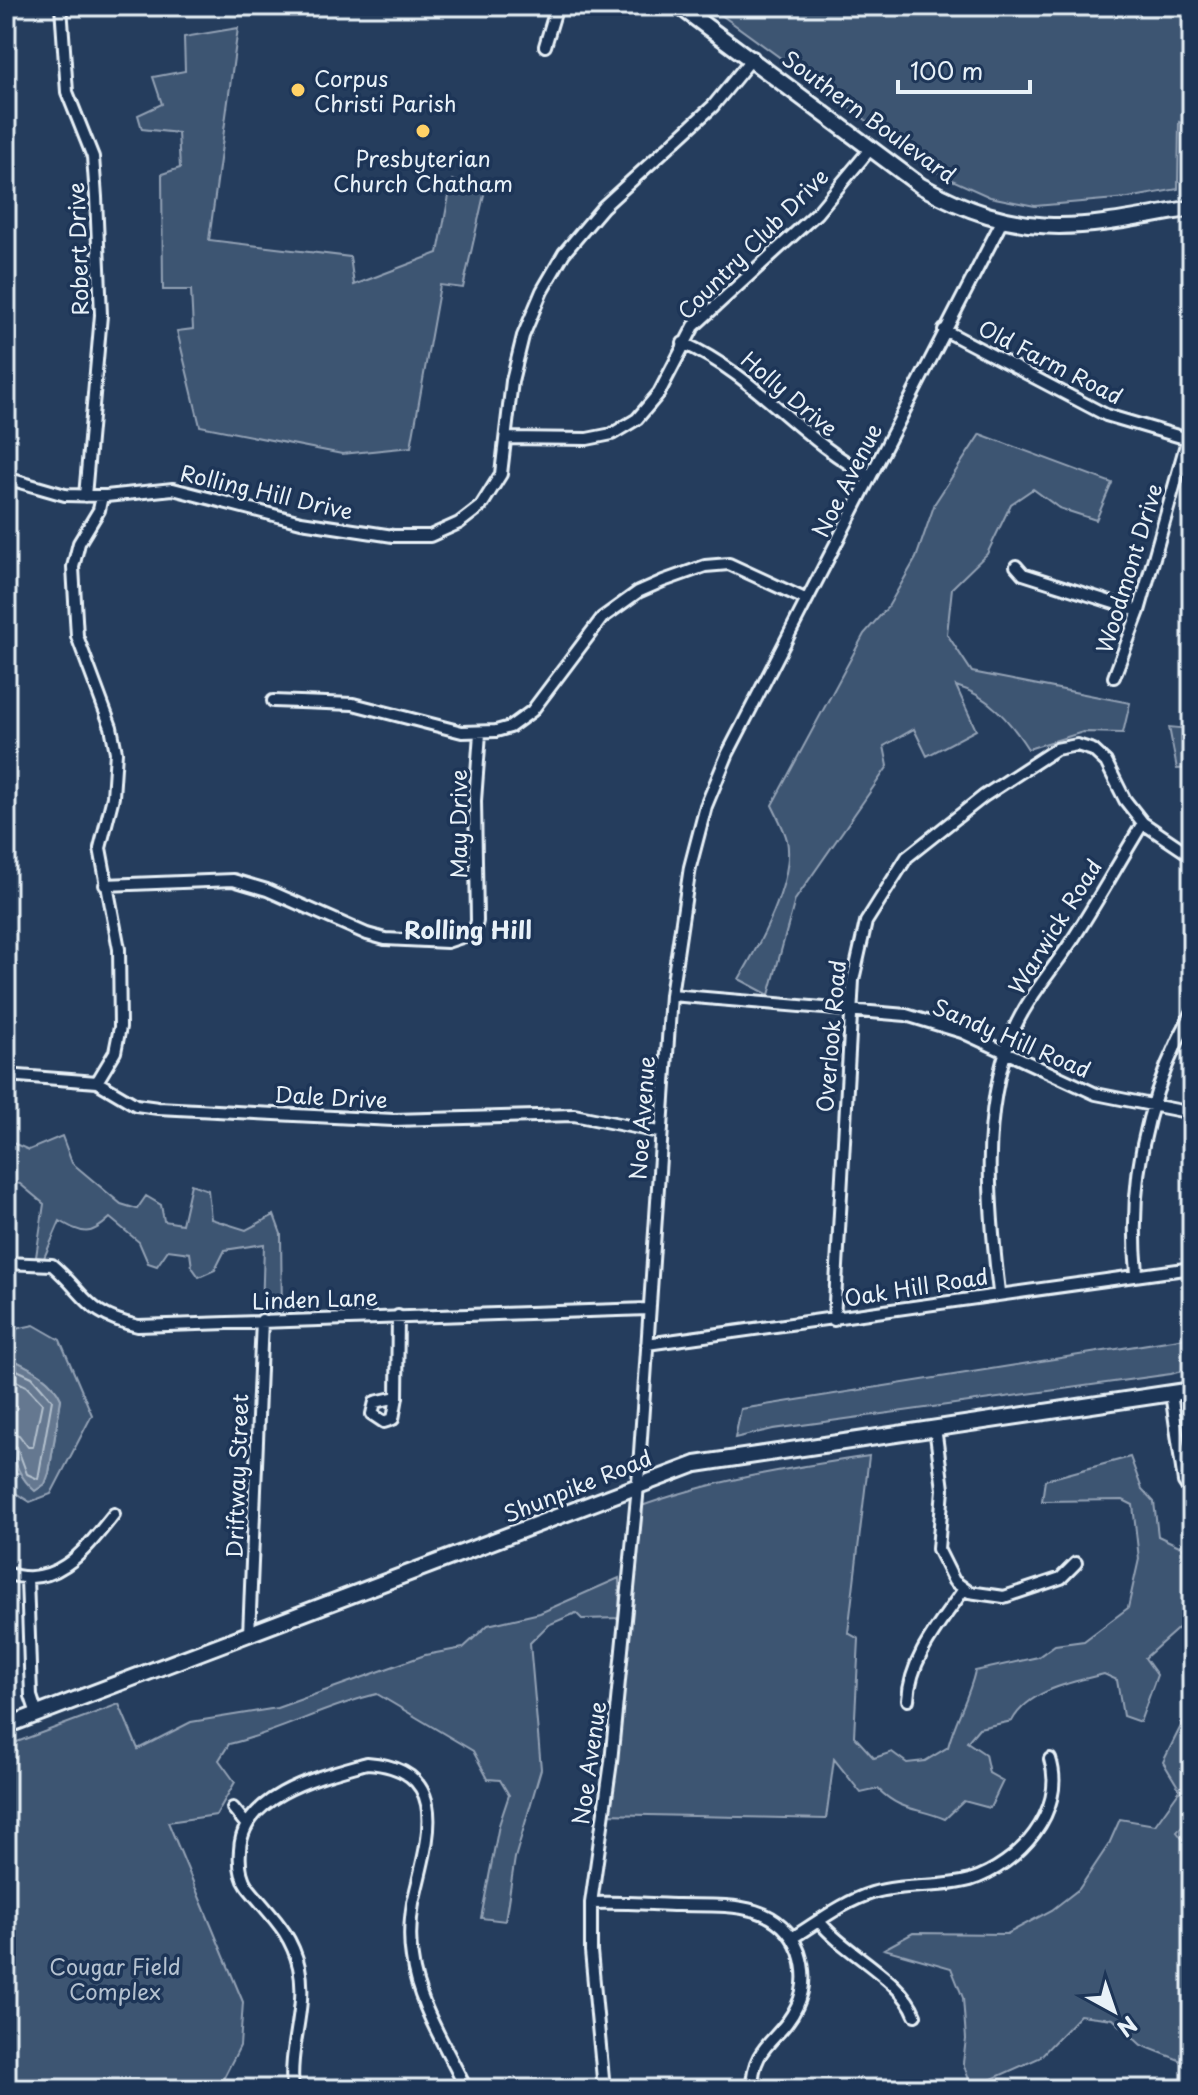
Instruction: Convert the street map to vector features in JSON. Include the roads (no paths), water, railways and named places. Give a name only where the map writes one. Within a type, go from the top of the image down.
[{"type":"main road","name":"Southern Boulevard","points":[[679,6],[753,57],[921,186],[963,209],[1002,221],[1061,228],[1192,208]]},
{"type":"main road","name":"Shunpike Road","points":[[6,1726],[638,1483],[731,1456],[1192,1390]]},
{"type":"street","name":"Robert Drive","points":[[61,6],[67,92],[93,157],[96,197],[101,315],[85,496]]},
{"type":"street","points":[[545,46],[557,6]]},
{"type":"street","name":"Rolling Hill Drive","points":[[102,496],[173,489],[301,522],[393,536],[430,536],[459,523],[491,495],[501,474],[512,381],[523,336],[564,253],[603,207],[713,106],[753,57]]},
{"type":"street","name":"Country Club Drive","points":[[507,438],[587,439],[625,427],[653,401],[683,343],[706,311],[817,213],[871,148]]},
{"type":"street","name":"Noe Avenue","points":[[604,2089],[591,1951],[591,1903],[611,1762],[638,1483],[659,1132],[684,892],[706,806],[728,753],[1002,221]]},
{"type":"street","name":"Old Farm Road","points":[[944,330],[1106,415],[1188,439]]},
{"type":"street","name":"Holly Drive","points":[[683,343],[736,371],[824,449],[870,476]]},
{"type":"street","name":"Woodmont Drive","points":[[1114,677],[1139,611],[1192,423]]},
{"type":"street","points":[[6,478],[55,494],[102,496],[99,510],[79,543],[73,567],[77,636],[111,727],[116,752],[113,797],[100,848],[119,949],[120,1027],[115,1052],[97,1082]]},
{"type":"street","points":[[273,701],[353,704],[480,733],[510,727],[526,716],[602,618],[628,598],[663,581],[705,566],[729,564],[807,600]]},
{"type":"street","points":[[1016,566],[1023,574],[1139,611]]},
{"type":"street","name":"May Drive","points":[[105,885],[233,880],[267,890],[367,934],[447,942],[469,937],[474,933],[477,921],[476,785],[480,733]]},
{"type":"street","name":"Overlook Road","points":[[834,1320],[849,1010],[866,922],[907,857],[984,796],[1056,749],[1077,745],[1100,756],[1125,800],[1143,823]]},
{"type":"street","points":[[1143,823],[1192,856]]},
{"type":"street","name":"Warwick Road","points":[[999,1292],[990,1180],[999,1079],[1005,1053],[1025,1010],[1073,939],[1143,823]]},
{"type":"street","name":"Sandy Hill Road","points":[[671,995],[906,1015],[962,1032],[1096,1094],[1192,1113]]},
{"type":"street","points":[[1137,1273],[1134,1240],[1137,1168],[1152,1106],[1171,1051],[1192,1013]]},
{"type":"street","name":"Dale Drive","points":[[6,1075],[97,1082],[136,1105],[158,1108],[393,1120],[574,1115],[659,1132]]},
{"type":"street","name":"Linden Lane","points":[[6,1263],[52,1265],[93,1310],[113,1320],[138,1326],[648,1309]]},
{"type":"street","name":"Oak Hill Road","points":[[647,1344],[834,1320],[999,1292],[1192,1268]]},
{"type":"street","points":[[397,1397],[398,1316]]},
{"type":"street","name":"Driftway Street","points":[[249,1635],[262,1320]]},
{"type":"street","points":[[1171,1393],[1184,1482],[1192,1494]]},
{"type":"street","points":[[935,1427],[943,1489],[938,1549],[951,1576],[964,1589],[992,1597],[1016,1595],[1061,1578],[1076,1563]]},
{"type":"street","points":[[6,1573],[27,1578],[51,1574],[74,1560],[114,1514]]},
{"type":"street","points":[[27,1578],[31,1696],[37,1714]]},
{"type":"street","points":[[908,1700],[909,1685],[922,1652],[964,1589]]},
{"type":"street","points":[[792,1938],[868,1894],[903,1886],[969,1880],[1006,1861],[1032,1836],[1045,1815],[1055,1775],[1050,1759]]},
{"type":"street","points":[[293,2089],[292,2064],[302,1987],[299,1967],[280,1923],[242,1876],[240,1847],[246,1824],[257,1809],[276,1796],[367,1763],[396,1770],[419,1788],[431,1822],[413,1904],[412,1958],[427,2006],[466,2089]]},
{"type":"street","points":[[233,1808],[246,1824]]},
{"type":"street","points":[[591,1903],[737,1905],[770,1917],[792,1938],[801,1960],[802,1990],[787,2022],[759,2053],[752,2089]]},
{"type":"street","points":[[819,1921],[836,1941],[904,1995],[915,2015]]},
{"type":"water","points":[[6,1356],[45,1378],[61,1399],[49,1473],[45,1484],[35,1491],[24,1479],[10,1447],[6,1411]]},
{"type":"place","name":"Corpus Christi Parish","points":[[298,90]]},
{"type":"place","name":"Presbyterian Church Chatham","points":[[423,131]]},
{"type":"district","name":"Rolling Hill","points":[[468,929]]},
{"type":"park label","name":"Cougar Field Complex","points":[[115,1978]]}]
